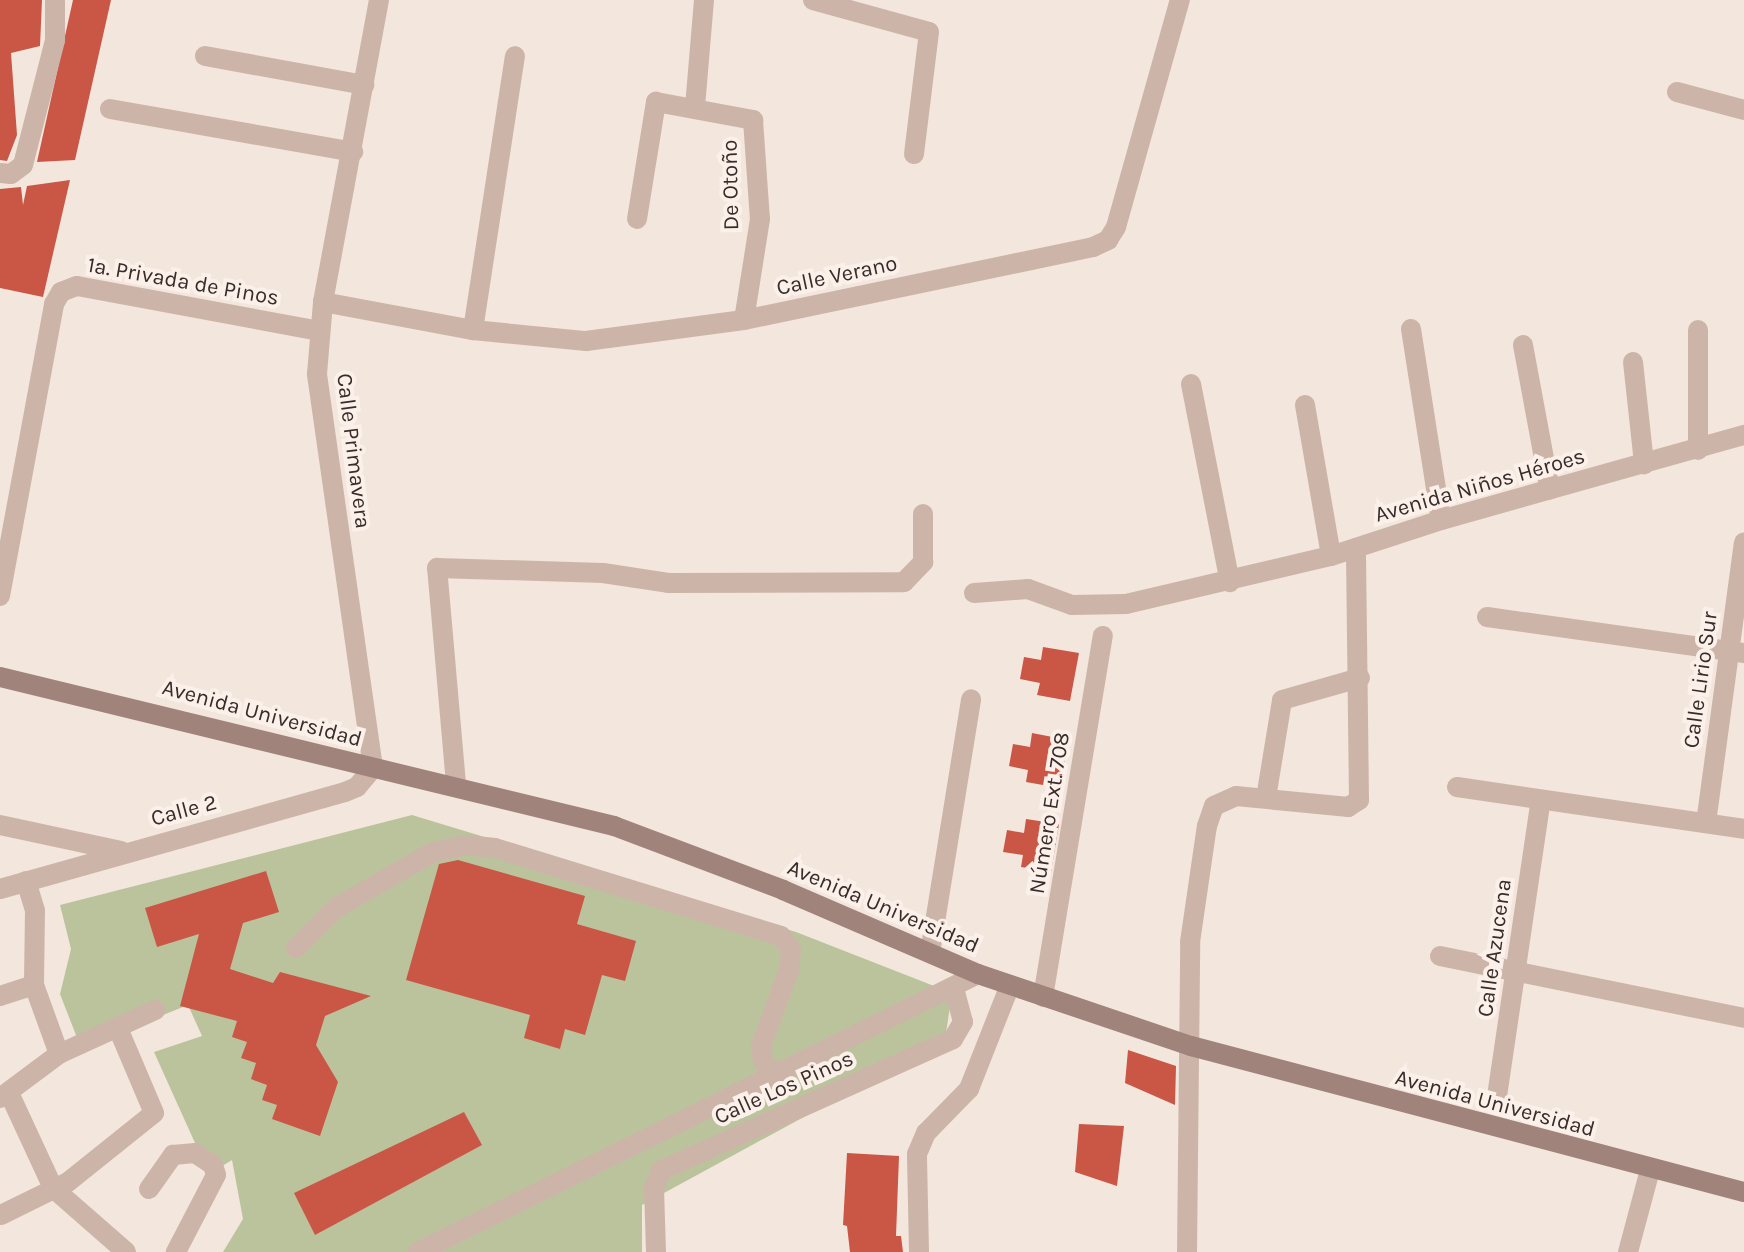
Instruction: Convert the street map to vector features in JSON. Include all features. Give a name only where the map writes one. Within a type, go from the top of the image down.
[{"type":"street","points":[[0,173],[11,174],[23,165],[55,40],[55,0]]},
{"type":"street","name":"Calle Primavera","points":[[373,768],[317,374],[323,302],[379,0]]},
{"type":"street","points":[[637,219],[656,102],[695,107],[704,0]]},
{"type":"street","points":[[813,0],[929,32],[914,154]]},
{"type":"street","name":"Calle Verano","points":[[323,302],[473,330],[586,341],[744,320],[1093,247],[1108,240],[1180,0]]},
{"type":"street","points":[[205,56],[364,85]]},
{"type":"street","points":[[473,330],[515,56]]},
{"type":"street","points":[[1677,92],[1744,110]]},
{"type":"street","name":"De Otoño","points":[[695,107],[753,120],[760,219],[744,320]]},
{"type":"street","points":[[110,109],[353,152]]},
{"type":"street","name":"1a. Privada de Pinos","points":[[0,596],[54,304],[61,292],[77,286],[319,331]]},
{"type":"street","points":[[1411,329],[1441,520]]},
{"type":"street","points":[[1698,330],[1698,450]]},
{"type":"street","points":[[1523,345],[1550,490]]},
{"type":"street","points":[[1633,362],[1644,464]]},
{"type":"street","points":[[1191,384],[1230,582]]},
{"type":"street","points":[[1305,405],[1331,556]]},
{"type":"street","name":"Avenida Niños Héroes","points":[[974,593],[1028,589],[1072,605],[1097,608],[1230,582],[1331,556],[1441,520],[1744,435]]},
{"type":"street","points":[[456,784],[437,568],[603,573],[668,583],[904,582],[923,562],[923,514]]},
{"type":"street","name":"Calle Lirio Sur","points":[[1706,823],[1736,652],[1744,543]]},
{"type":"street","points":[[1187,1252],[1190,942],[1210,813],[1226,798],[1356,804],[1361,791],[1356,548]]},
{"type":"street","points":[[1487,617],[1736,652]]},
{"type":"street","name":"Número Ext. 708","points":[[1043,997],[1103,636]]},
{"type":"street","name":"Avenida Universidad","points":[[0,677],[373,768],[456,784],[614,826],[978,974],[1191,1046],[1650,1170],[1744,1192]]},
{"type":"street","points":[[1266,798],[1282,700],[1360,678]]},
{"type":"street","points":[[930,953],[971,699]]},
{"type":"street","name":"Calle 2","points":[[0,889],[345,792],[357,787],[373,768]]},
{"type":"street","points":[[1457,787],[1744,829]]},
{"type":"street","name":"Calle Azucena","points":[[1496,1103],[1541,800]]},
{"type":"street","points":[[0,825],[124,852]]},
{"type":"street","points":[[296,948],[336,908],[433,852],[466,845],[495,848],[781,936],[791,949],[789,970],[761,1046],[773,1073]]},
{"type":"street","points":[[26,881],[35,911],[34,985],[59,1054]]},
{"type":"street","points":[[1440,956],[1744,1018]]},
{"type":"street","points":[[418,1252],[773,1073],[954,989],[978,974]]},
{"type":"street","points":[[0,996],[34,985]]},
{"type":"street","points":[[919,1252],[917,1154],[926,1133],[969,1089],[1010,985]]},
{"type":"street","name":"Calle Los Pinos","points":[[656,1252],[657,1174],[953,1039],[963,1022],[954,989]]},
{"type":"street","points":[[126,1252],[53,1188],[4,1095],[59,1054],[155,1010]]},
{"type":"street","points":[[1,1215],[68,1182],[154,1113],[118,1028]]},
{"type":"street","points":[[149,1189],[173,1155],[195,1153],[213,1165],[216,1175],[176,1252]]},
{"type":"street","points":[[1628,1252],[1650,1170]]},
{"type":"green space","points":[[412,815],[796,932],[952,993],[945,1040],[642,1205],[642,1252],[223,1252],[243,1219],[232,1160],[209,1174],[154,1052],[202,1036],[188,1005],[81,1048],[60,994],[71,949],[60,905]]},
{"type":"building","points":[[0,0],[42,0],[40,46],[11,53],[17,135],[7,161],[0,160]]},
{"type":"building","points":[[73,0],[111,0],[75,160],[37,162]]},
{"type":"building","points":[[70,180],[43,297],[0,288],[0,189],[21,187],[23,205],[27,186]]},
{"type":"building","points":[[1043,647],[1079,653],[1070,701],[1037,695],[1040,683],[1020,679],[1024,657],[1041,660]]},
{"type":"building","points":[[1032,733],[1068,740],[1060,788],[1026,782],[1028,770],[1009,766],[1013,744],[1030,747]]},
{"type":"building","points":[[1026,819],[1059,824],[1051,872],[1021,867],[1023,855],[1003,852],[1007,830],[1024,833]]},
{"type":"building","points":[[458,860],[585,896],[577,924],[636,941],[625,981],[602,975],[585,1035],[565,1029],[560,1049],[524,1038],[530,1015],[406,980],[439,864]]},
{"type":"building","points":[[266,871],[279,912],[243,923],[230,969],[273,983],[280,972],[371,996],[325,1016],[316,1045],[338,1082],[320,1136],[272,1119],[277,1105],[262,1100],[267,1085],[251,1079],[256,1063],[241,1058],[247,1042],[232,1037],[237,1021],[180,1006],[199,934],[157,947],[145,908]]},
{"type":"building","points":[[1128,1050],[1176,1066],[1175,1105],[1125,1083]]},
{"type":"building","points":[[464,1112],[482,1145],[315,1235],[294,1193]]},
{"type":"building","points":[[1079,1124],[1124,1126],[1117,1186],[1075,1172]]},
{"type":"building","points":[[847,1153],[899,1156],[896,1236],[901,1236],[903,1252],[850,1252],[847,1226],[843,1225]]}]
